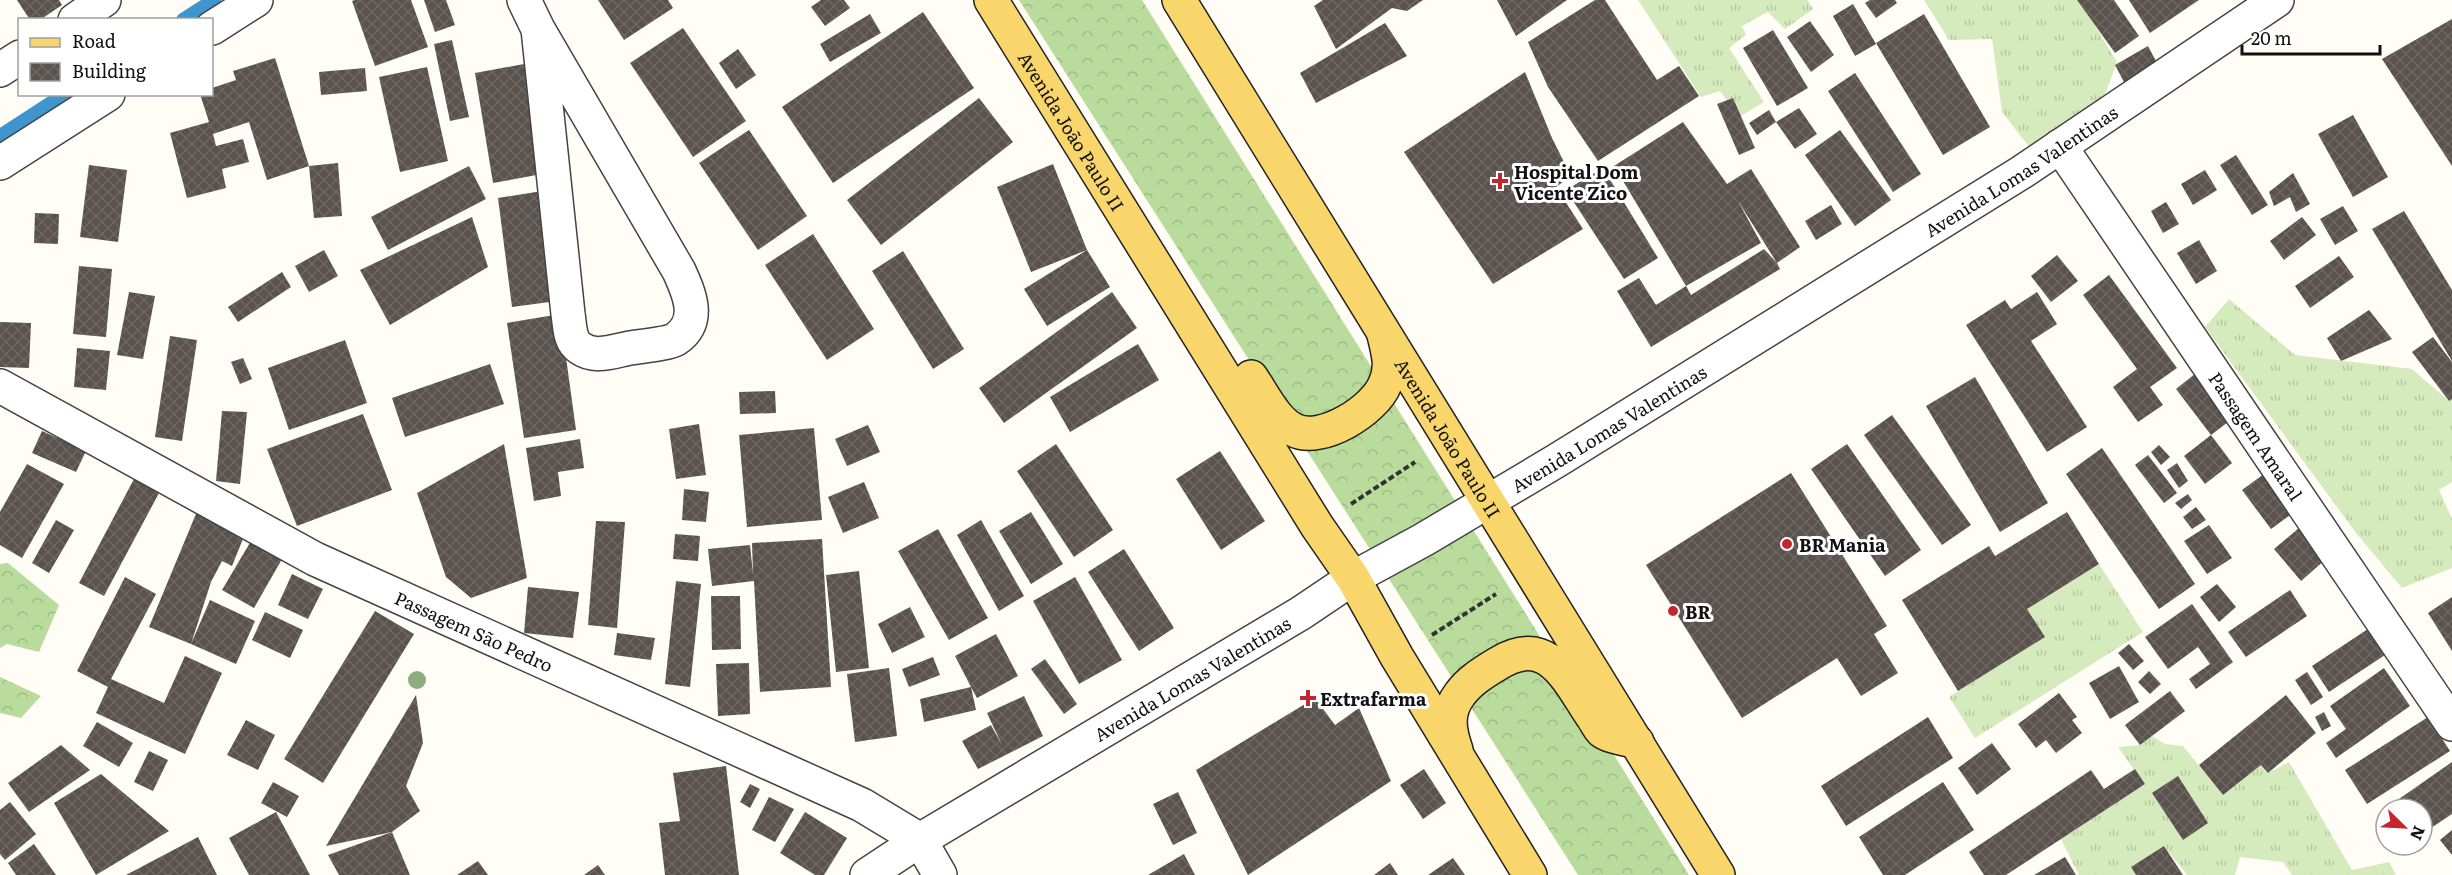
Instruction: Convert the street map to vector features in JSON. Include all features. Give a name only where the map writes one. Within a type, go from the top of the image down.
[{"type":"main road","name":"Avenida João Paulo II","points":[[992,0],[1317,526],[1353,578],[1397,657],[1530,875]]},
{"type":"main road","name":"Avenida João Paulo II","points":[[1179,0],[1718,875]]},
{"type":"main road","points":[[1202,338],[1237,355],[1284,424],[1296,432],[1323,433],[1363,409],[1378,396],[1386,384],[1390,366],[1389,352],[1381,326]]},
{"type":"main road","points":[[1461,764],[1450,729],[1453,704],[1461,692],[1475,679],[1515,655],[1542,656],[1555,663],[1602,731],[1637,742]]},
{"type":"street","points":[[78,18],[104,0]]},
{"type":"street","points":[[213,27],[256,0]]},
{"type":"street","points":[[524,0],[538,29],[679,271],[690,296],[692,312],[687,326],[675,340],[597,355],[581,349],[573,341],[568,314],[538,29]]},
{"type":"street","name":"Avenida Lomas Valentinas","points":[[867,875],[920,840],[1301,613],[1353,578],[1488,502],[2060,146],[2277,0]]},
{"type":"street","points":[[0,70],[18,58]]},
{"type":"street","points":[[0,163],[105,96]]},
{"type":"street","name":"Passagem Amaral","points":[[2060,146],[2452,724]]},
{"type":"street","name":"Passagem São Pedro","points":[[0,386],[315,559],[862,805],[920,840],[940,875]]},
{"type":"path","points":[[1317,526],[1450,439]]},
{"type":"path","points":[[1397,657],[1532,571]]},
{"type":"green space","points":[[1019,0],[1142,0],[1689,875],[1578,875]]},
{"type":"green space","points":[[1638,0],[1808,0],[1813,9],[1785,29],[1768,12],[1742,26],[1746,35],[1729,48],[1764,102],[1739,117],[1720,91],[1701,97]]},
{"type":"green space","points":[[1924,0],[2079,0],[2117,62],[2105,94],[2030,148],[2002,112],[1992,39],[1949,40]]},
{"type":"green space","points":[[2229,299],[2295,355],[2412,369],[2449,401],[2452,399],[2452,482],[2439,490],[2452,519],[2452,568],[2402,588],[2356,533],[2205,327]]},
{"type":"green space","points":[[8,563],[59,605],[39,652],[7,644],[0,648],[0,564]]},
{"type":"green space","points":[[2099,564],[2143,632],[1975,738],[1949,697],[2044,637],[2027,609]]},
{"type":"green space","points":[[0,677],[41,696],[21,718],[0,713]]},
{"type":"green space","points":[[2152,736],[2165,744],[2183,746],[2223,795],[2261,765],[2268,773],[2289,762],[2352,870],[2389,862],[2396,875],[2292,875],[2283,862],[2240,857],[2235,875],[2187,875],[2164,846],[2131,867],[2136,875],[2079,875],[2061,839],[2144,784],[2118,747],[2140,745]]},
{"type":"building","points":[[17,0],[59,0],[62,5],[43,18],[29,18]]},
{"type":"building","points":[[411,0],[428,47],[375,66],[352,1]]},
{"type":"building","points":[[424,0],[446,0],[455,25],[435,32]]},
{"type":"building","points":[[598,0],[668,0],[673,8],[624,40]]},
{"type":"building","points":[[821,0],[844,0],[850,8],[825,26],[811,7]]},
{"type":"building","points":[[1323,0],[1423,0],[1407,11],[1392,8],[1336,49],[1314,6]]},
{"type":"building","points":[[1497,0],[1567,0],[1516,36]]},
{"type":"building","points":[[1595,0],[1605,0],[1657,80],[1679,66],[1699,96],[1598,161],[1548,87],[1528,42]]},
{"type":"building","points":[[1870,0],[1895,0],[1897,3],[1876,18],[1865,3]]},
{"type":"building","points":[[2077,0],[2114,0],[2139,36],[2115,53]]},
{"type":"building","points":[[2129,0],[2199,0],[2150,33]]},
{"type":"building","points":[[1853,4],[1876,44],[1855,56],[1833,16]]},
{"type":"building","points":[[923,12],[974,88],[833,183],[782,107]]},
{"type":"building","points":[[870,14],[881,33],[830,62],[820,44]]},
{"type":"building","points":[[1924,14],[1990,127],[1943,155],[1876,43]]},
{"type":"building","points":[[2452,19],[2452,166],[2382,59]]},
{"type":"building","points":[[1810,21],[1834,55],[1811,72],[1787,37]]},
{"type":"building","points":[[1385,23],[1407,56],[1316,103],[1300,73]]},
{"type":"building","points":[[683,28],[746,121],[693,157],[630,63]]},
{"type":"building","points":[[1773,30],[1808,88],[1777,106],[1743,48]]},
{"type":"building","points":[[452,40],[469,117],[450,121],[434,44]]},
{"type":"building","points":[[2148,46],[2157,63],[2124,82],[2115,65]]},
{"type":"building","points":[[738,49],[756,75],[736,89],[719,63]]},
{"type":"building","points":[[275,58],[309,166],[267,180],[249,122],[213,134],[216,146],[243,139],[249,162],[222,169],[226,188],[187,198],[170,133],[209,122],[201,96],[213,96],[213,88],[236,80],[233,71]]},
{"type":"building","points":[[524,64],[542,174],[493,183],[475,73]]},
{"type":"building","points":[[427,67],[448,161],[400,172],[379,77]]},
{"type":"building","points":[[365,68],[367,91],[321,95],[319,72]]},
{"type":"building","name":"Hospital Dom Vicente Zico","points":[[1525,72],[1552,138],[1571,176],[1556,187],[1583,229],[1493,284],[1404,152]]},
{"type":"building","points":[[1855,73],[1921,174],[1893,192],[1828,91]]},
{"type":"building","points":[[979,98],[1013,142],[881,245],[847,200]]},
{"type":"building","points":[[1733,98],[1755,148],[1739,155],[1717,104]]},
{"type":"building","points":[[1799,108],[1817,134],[1795,149],[1776,122]]},
{"type":"building","points":[[1769,110],[1776,122],[1757,135],[1749,123]]},
{"type":"building","points":[[2353,115],[2388,177],[2353,197],[2318,134]]},
{"type":"building","points":[[1683,122],[1727,184],[1751,169],[1800,247],[1777,263],[1738,201],[1761,243],[1686,286],[1614,166]]},
{"type":"building","points":[[749,130],[807,216],[758,250],[699,163]]},
{"type":"building","points":[[1840,130],[1891,200],[1855,226],[1805,155]]},
{"type":"building","points":[[2236,155],[2268,205],[2252,215],[2220,165]]},
{"type":"building","points":[[338,163],[342,216],[314,218],[309,166]]},
{"type":"building","points":[[1053,164],[1087,250],[1031,272],[997,187]]},
{"type":"building","points":[[89,165],[127,170],[118,242],[80,237]]},
{"type":"building","points":[[469,166],[486,199],[388,250],[371,217]]},
{"type":"building","points":[[1603,168],[1658,258],[1624,279],[1566,190]]},
{"type":"building","points":[[2205,170],[2217,190],[2193,205],[2181,184]]},
{"type":"building","points":[[2293,173],[2310,204],[2296,212],[2290,197],[2274,206],[2269,192]]},
{"type":"building","points":[[542,191],[557,301],[512,307],[498,198]]},
{"type":"building","points":[[2166,202],[2179,224],[2163,233],[2151,211]]},
{"type":"building","points":[[1831,205],[1842,224],[1816,240],[1805,221]]},
{"type":"building","points":[[2343,206],[2358,231],[2335,245],[2320,219]]},
{"type":"building","points":[[2404,211],[2452,290],[2452,361],[2372,229]]},
{"type":"building","points":[[35,213],[59,214],[58,244],[34,243]]},
{"type":"building","points":[[472,217],[488,267],[390,325],[360,270]]},
{"type":"building","points":[[2302,217],[2316,235],[2284,260],[2270,241]]},
{"type":"building","points":[[813,234],[874,329],[827,360],[765,265]]},
{"type":"building","points":[[2199,240],[2217,271],[2196,284],[2177,253]]},
{"type":"building","points":[[1764,249],[1780,269],[1651,347],[1617,291],[1639,278],[1656,305],[1686,286],[1691,295]]},
{"type":"building","points":[[324,250],[338,276],[309,292],[295,266]]},
{"type":"building","points":[[1087,250],[1110,287],[1047,326],[1024,289]]},
{"type":"building","points":[[903,251],[964,349],[933,369],[872,271]]},
{"type":"building","points":[[2057,255],[2078,281],[2051,302],[2031,276]]},
{"type":"building","points":[[2339,256],[2354,277],[2310,308],[2295,286]]},
{"type":"building","points":[[79,266],[112,269],[106,337],[73,334]]},
{"type":"building","points":[[282,272],[291,287],[238,322],[228,307]]},
{"type":"building","points":[[2109,275],[2177,368],[2150,387],[2163,405],[2138,422],[2113,387],[2137,369],[2083,295]]},
{"type":"building","points":[[129,292],[155,296],[143,359],[117,355]]},
{"type":"building","points":[[1112,292],[1137,328],[1004,423],[979,388]]},
{"type":"building","points":[[2037,292],[2057,324],[2031,341],[2087,427],[2047,452],[1966,325],[2005,300],[2011,309]]},
{"type":"building","points":[[2369,310],[2392,339],[2341,361],[2327,338]]},
{"type":"building","points":[[560,314],[576,430],[524,438],[507,323]]},
{"type":"building","points":[[0,322],[31,323],[29,368],[0,367]]},
{"type":"building","points":[[170,336],[197,340],[182,441],[155,437]]},
{"type":"building","points":[[2433,337],[2452,362],[2452,399],[2449,401],[2412,352]]},
{"type":"building","points":[[345,340],[367,403],[289,430],[268,368]]},
{"type":"building","points":[[1138,344],[1159,380],[1070,432],[1050,397]]},
{"type":"building","points":[[77,348],[110,351],[106,390],[74,387]]},
{"type":"building","points":[[243,358],[252,379],[240,384],[231,362]]},
{"type":"building","points":[[490,364],[504,404],[405,437],[392,398]]},
{"type":"building","points":[[2201,369],[2236,416],[2211,435],[2176,389]]},
{"type":"building","points":[[1975,377],[2048,503],[2000,532],[1926,406]]},
{"type":"building","points":[[775,391],[776,413],[740,414],[739,392]]},
{"type":"building","points":[[222,411],[247,412],[240,484],[216,481]]},
{"type":"building","points":[[363,414],[392,490],[297,526],[267,449]]},
{"type":"building","points":[[1892,415],[1971,525],[1942,545],[1864,435]]},
{"type":"building","points":[[699,424],[706,475],[676,479],[669,429]]},
{"type":"building","points":[[868,425],[880,452],[847,466],[835,439]]},
{"type":"building","points":[[814,428],[822,520],[747,527],[739,435]]},
{"type":"building","points":[[42,431],[86,451],[76,472],[32,453]]},
{"type":"building","points":[[2211,435],[2232,463],[2205,484],[2184,456]]},
{"type":"building","points":[[580,439],[584,468],[558,472],[561,496],[534,501],[526,448]]},
{"type":"building","points":[[504,444],[527,578],[471,598],[446,577],[417,493]]},
{"type":"building","points":[[1056,444],[1113,530],[1074,557],[1017,471]]},
{"type":"building","points":[[1847,444],[1921,550],[1885,576],[1811,469]]},
{"type":"building","points":[[2159,445],[2170,457],[2161,465],[2151,452]]},
{"type":"building","points":[[2102,448],[2195,584],[2159,609],[2066,474]]},
{"type":"building","points":[[1220,451],[1265,521],[1221,550],[1176,479]]},
{"type":"building","points":[[2148,455],[2177,493],[2164,503],[2135,465]]},
{"type":"building","points":[[2177,463],[2188,481],[2179,488],[2167,470]]},
{"type":"building","points":[[27,464],[64,484],[22,558],[0,545],[0,512]]},
{"type":"building","points":[[2268,471],[2297,510],[2271,529],[2242,490]]},
{"type":"building","points":[[1791,473],[1887,626],[1874,634],[1898,673],[1861,696],[1837,658],[1742,718],[1646,565]]},
{"type":"building","points":[[134,479],[159,493],[104,596],[79,583]]},
{"type":"building","points":[[864,482],[879,518],[843,533],[828,497]]},
{"type":"building","points":[[684,489],[709,492],[706,522],[682,520]]},
{"type":"building","points":[[2188,494],[2192,500],[2181,509],[2175,503]]},
{"type":"building","points":[[2196,507],[2206,520],[2192,529],[2183,517]]},
{"type":"building","points":[[198,509],[247,529],[232,566],[222,561],[211,582],[191,644],[149,627]]},
{"type":"building","points":[[1031,512],[1063,564],[1031,584],[999,531]]},
{"type":"building","points":[[2067,512],[2099,564],[2027,609],[2045,637],[1958,691],[1902,600],[1989,546],[1995,556]]},
{"type":"building","points":[[56,520],[74,530],[49,573],[32,563]]},
{"type":"building","points":[[981,520],[1024,596],[999,611],[957,535]]},
{"type":"building","points":[[596,521],[625,522],[617,628],[588,625]]},
{"type":"building","points":[[2209,525],[2232,558],[2207,574],[2184,541]]},
{"type":"building","points":[[2299,528],[2326,559],[2301,581],[2274,549]]},
{"type":"building","points":[[938,529],[988,618],[949,640],[898,551]]},
{"type":"building","points":[[675,534],[700,536],[698,561],[673,559]]},
{"type":"building","points":[[822,539],[831,687],[760,692],[754,581],[712,586],[708,549],[750,545],[753,574],[752,543]]},
{"type":"building","points":[[251,541],[282,559],[254,608],[222,590]]},
{"type":"building","points":[[1124,549],[1174,628],[1139,651],[1088,572]]},
{"type":"building","points":[[859,571],[869,668],[836,672],[826,575]]},
{"type":"building","points":[[292,574],[323,589],[308,619],[278,605]]},
{"type":"building","points":[[125,577],[156,594],[111,679],[164,703],[185,656],[222,673],[185,754],[96,713],[108,687],[77,671]]},
{"type":"building","points":[[1075,577],[1122,660],[1079,684],[1033,601]]},
{"type":"building","points":[[676,581],[701,584],[690,687],[665,684]]},
{"type":"building","points":[[2217,584],[2236,607],[2219,622],[2200,597]]},
{"type":"building","points":[[528,587],[579,592],[573,638],[524,633]]},
{"type":"building","points":[[2290,590],[2307,616],[2246,657],[2228,632]]},
{"type":"building","points":[[711,596],[740,596],[741,649],[712,650]]},
{"type":"building","points":[[2452,597],[2452,651],[2428,613]]},
{"type":"building","points":[[210,600],[255,621],[236,664],[191,644]]},
{"type":"building","points":[[2192,604],[2233,662],[2196,689],[2189,679],[2210,664],[2198,647],[2168,669],[2145,637]]},
{"type":"building","points":[[910,607],[925,637],[892,653],[878,624]]},
{"type":"building","points":[[375,611],[414,634],[323,783],[284,759]]},
{"type":"building","points":[[265,612],[303,630],[290,658],[252,640]]},
{"type":"building","points":[[2368,629],[2385,655],[2329,692],[2312,666]]},
{"type":"building","points":[[617,633],[655,638],[651,660],[614,655]]},
{"type":"building","points":[[996,634],[1018,676],[977,698],[955,656]]},
{"type":"building","points":[[2129,644],[2144,661],[2133,670],[2118,653]]},
{"type":"building","points":[[933,657],[940,675],[909,687],[902,669]]},
{"type":"building","points":[[1045,659],[1077,704],[1064,714],[1031,669]]},
{"type":"building","points":[[749,663],[750,714],[718,716],[716,664]]},
{"type":"building","points":[[2119,666],[2139,702],[2110,719],[2089,683]]},
{"type":"building","points":[[889,668],[897,736],[855,742],[847,674]]},
{"type":"building","points":[[2384,668],[2410,706],[2336,758],[2326,743],[2346,729],[2330,706]]},
{"type":"building","points":[[2149,671],[2161,684],[2150,694],[2138,682]]},
{"type":"building","points":[[2307,672],[2323,697],[2311,705],[2295,680]]},
{"type":"building","points":[[971,687],[976,710],[924,722],[920,699]]},
{"type":"building","points":[[2170,691],[2185,711],[2140,745],[2125,725]]},
{"type":"building","points":[[2059,693],[2077,717],[2072,720],[2082,733],[2056,753],[2046,740],[2036,748],[2018,724]]},
{"type":"building","points":[[416,695],[423,743],[406,786],[420,811],[392,832],[326,846]]},
{"type":"building","points":[[2286,695],[2316,733],[2268,773],[2261,765],[2223,795],[2199,765]]},
{"type":"building","points":[[1024,696],[1043,736],[978,769],[962,741],[991,725],[1002,745],[987,713]]},
{"type":"building","points":[[1315,698],[1335,725],[1359,708],[1391,781],[1248,875],[1196,770]]},
{"type":"building","points":[[2324,712],[2331,726],[2322,731],[2315,717]]},
{"type":"building","points":[[1928,717],[1953,758],[1846,826],[1821,786]]},
{"type":"building","points":[[2428,717],[2450,751],[2378,797],[2374,797],[2367,804],[2345,770]]},
{"type":"building","points":[[246,720],[275,735],[258,770],[227,755]]},
{"type":"building","points":[[97,722],[133,743],[119,767],[83,746]]},
{"type":"building","points":[[1992,743],[2011,769],[1977,795],[1958,768]]},
{"type":"building","points":[[61,745],[90,770],[29,812],[8,783]]},
{"type":"building","points":[[149,751],[168,760],[153,791],[134,782]]},
{"type":"building","points":[[2452,762],[2452,814],[2434,826],[2434,797],[2402,797]]},
{"type":"building","points":[[726,766],[739,875],[665,875],[659,823],[680,821],[673,773]]},
{"type":"building","points":[[1424,769],[1446,803],[1423,819],[1400,785]]},
{"type":"building","points":[[2135,769],[2145,784],[2006,875],[1984,875],[1969,852],[2091,770],[2104,789]]},
{"type":"building","points":[[101,774],[169,831],[96,875],[54,803]]},
{"type":"building","points":[[2178,776],[2208,823],[2183,840],[2152,793]]},
{"type":"building","points":[[273,782],[299,796],[287,817],[261,803]]},
{"type":"building","points":[[1943,782],[1974,830],[1905,875],[1883,875],[1859,837]]},
{"type":"building","points":[[750,784],[760,789],[750,808],[740,802]]},
{"type":"building","points":[[1178,792],[1197,833],[1173,845],[1153,804]]},
{"type":"building","points":[[769,797],[794,809],[775,842],[752,830]]},
{"type":"building","points":[[10,802],[36,834],[5,860],[0,854],[0,810]]},
{"type":"building","points":[[276,812],[310,875],[249,875],[229,838]]},
{"type":"building","points":[[805,812],[847,838],[824,875],[815,875],[780,853]]},
{"type":"building","points":[[2452,830],[2452,855],[2440,840]]},
{"type":"building","points":[[392,832],[410,875],[339,875],[328,855]]},
{"type":"building","points":[[198,837],[217,875],[126,875]]},
{"type":"building","points":[[34,844],[56,875],[16,875],[8,863]]},
{"type":"building","points":[[2164,846],[2183,875],[2136,875],[2131,867]]},
{"type":"building","points":[[1184,854],[1195,875],[1148,875]]},
{"type":"building","points":[[2065,857],[2076,875],[2034,875]]},
{"type":"building","points":[[1453,858],[1465,875],[1428,875]]},
{"type":"building","points":[[478,861],[488,875],[457,875]]},
{"type":"building","points":[[1390,863],[1398,875],[1374,875]]},
{"type":"building","points":[[598,865],[605,875],[584,875]]},
{"type":"waterway","points":[[186,18],[214,0]]},
{"type":"waterway","points":[[0,136],[62,96]]},
{"type":"place","name":"Hospital Dom Vicente Zico","points":[[1500,181]]},
{"type":"place","name":"BR Mania","points":[[1787,544]]},
{"type":"place","name":"BR","points":[[1673,611]]},
{"type":"place","name":"Extrafarma","points":[[1308,698]]}]
